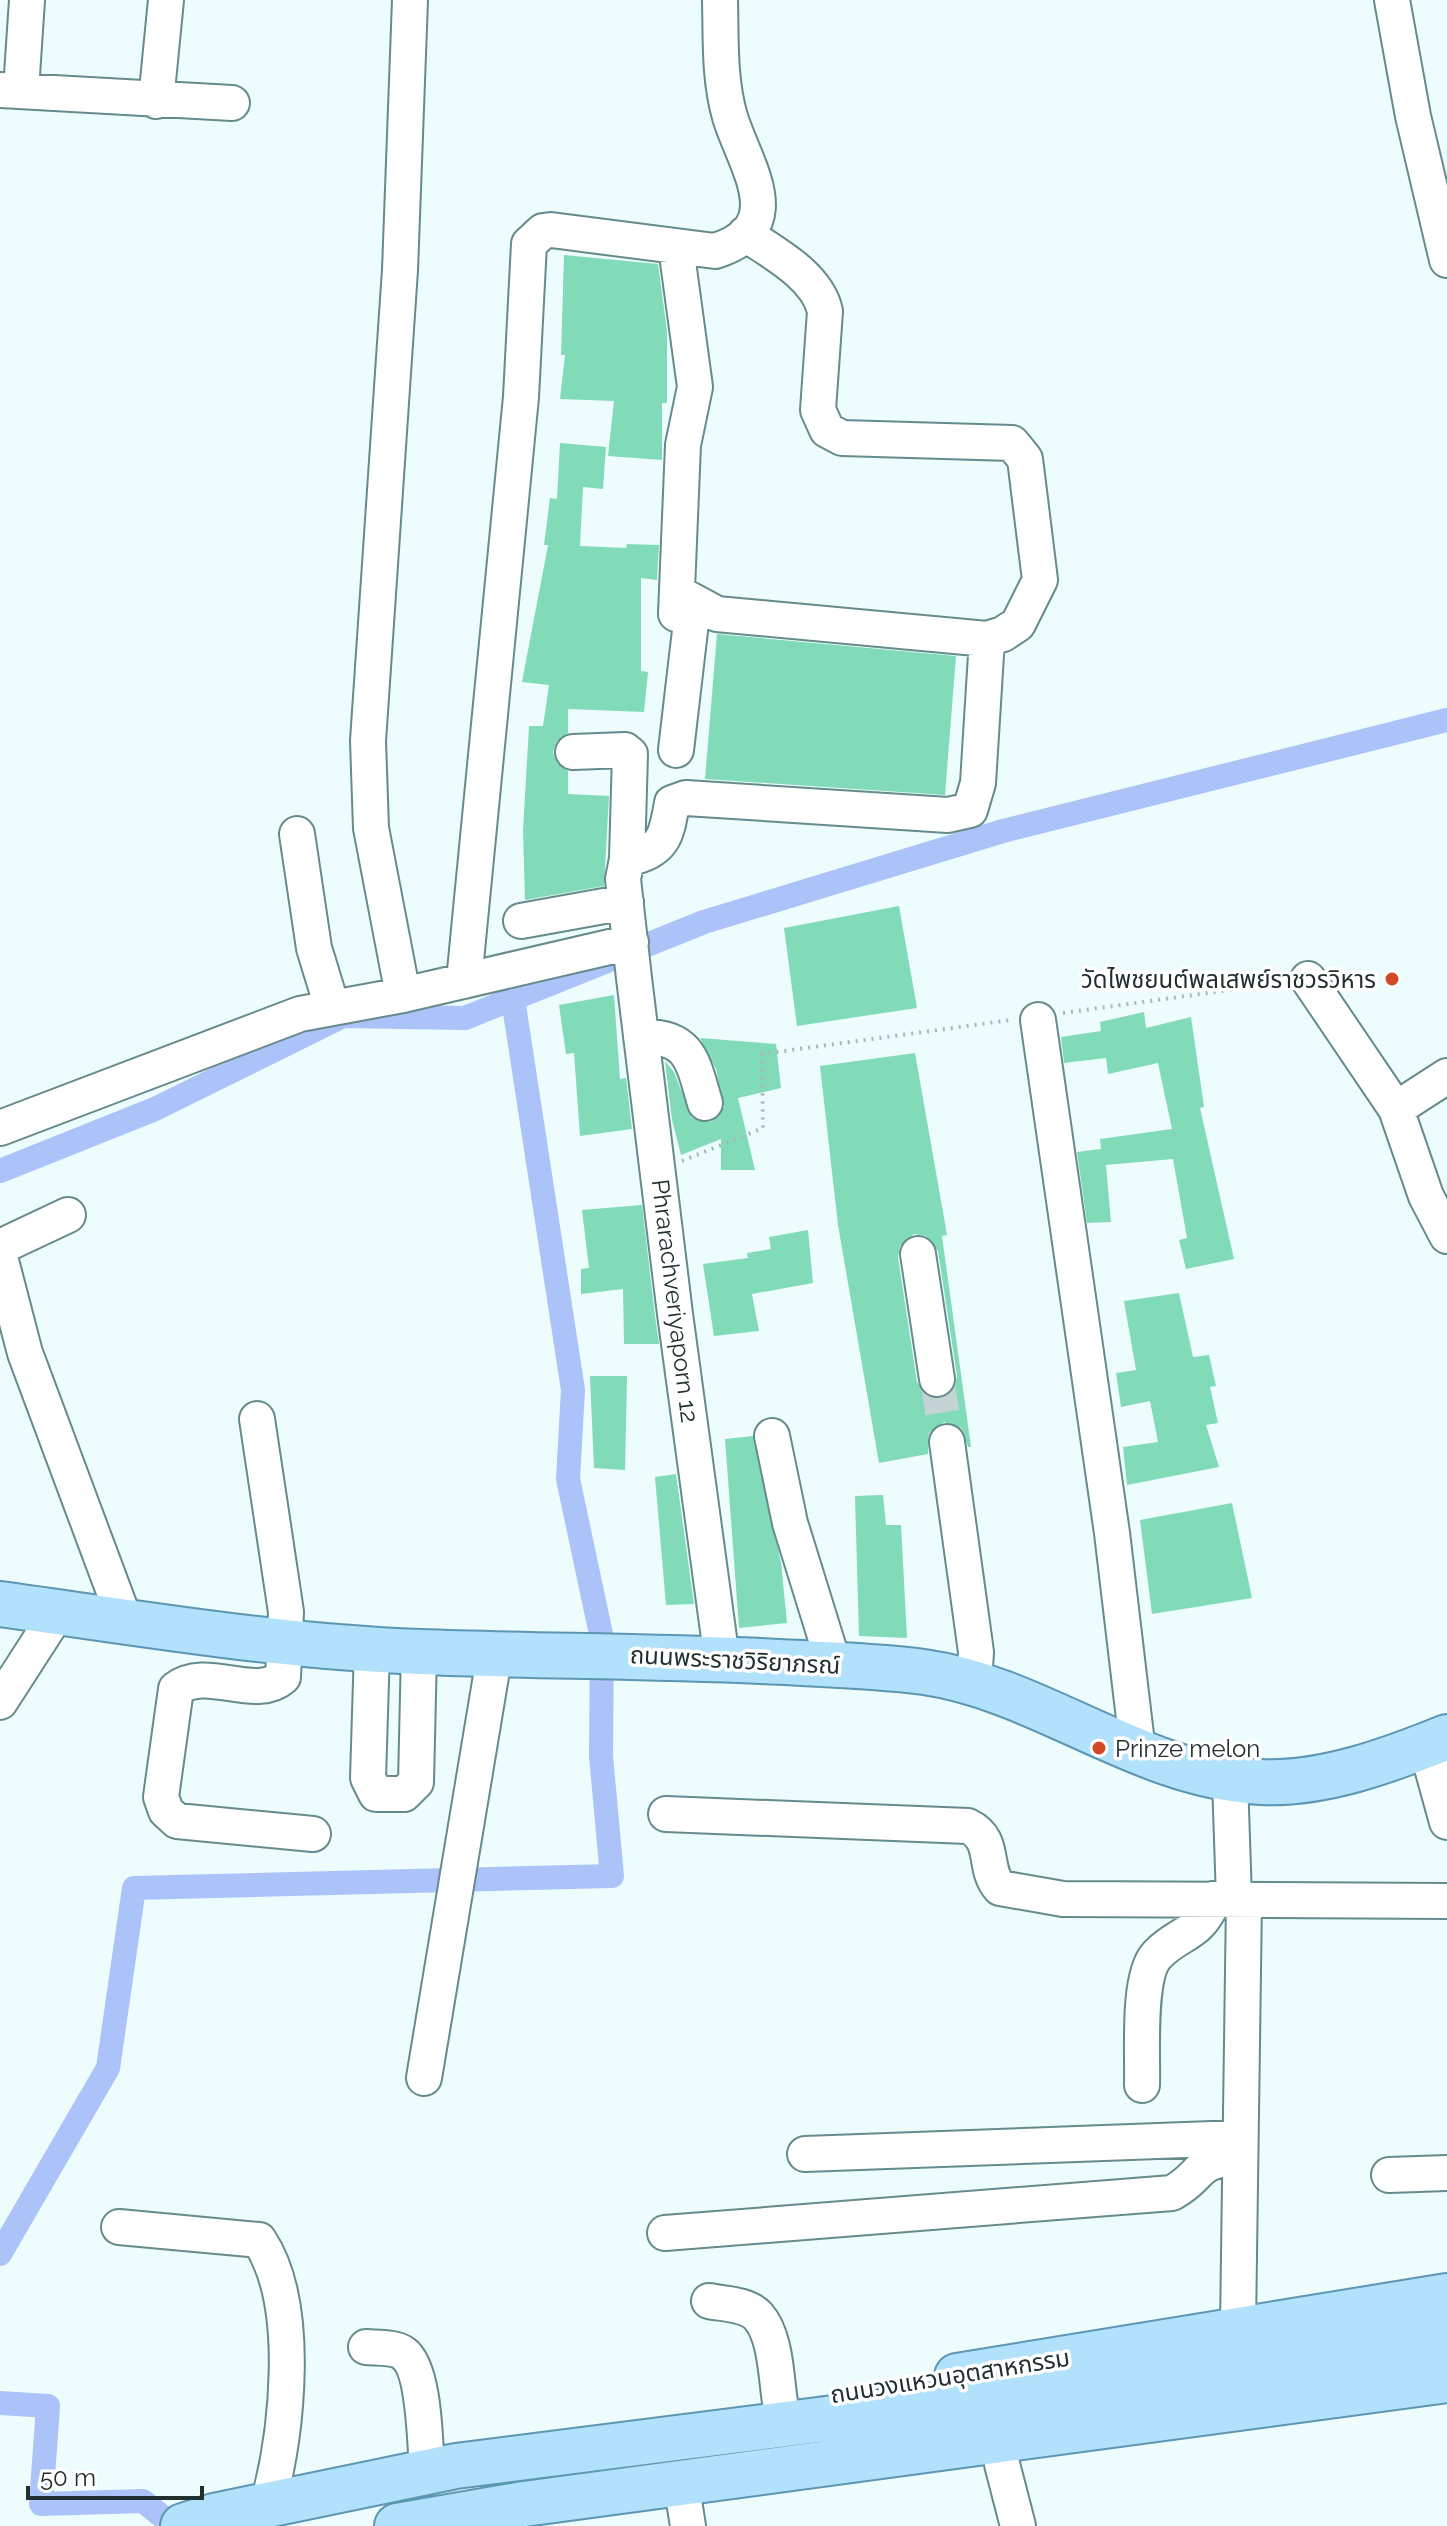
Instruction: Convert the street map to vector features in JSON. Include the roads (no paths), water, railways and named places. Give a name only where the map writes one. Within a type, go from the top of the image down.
[{"type":"main road","name":"ถนนพระราชวิริยาภรณ์","points":[[0,1604],[287,1643],[419,1652],[639,1656],[885,1667],[974,1683],[1176,1767],[1230,1779],[1294,1781],[1436,1742]]},
{"type":"main road","name":"ถนนวงแหวนอุตสาหกรรม","points":[[198,2521],[441,2468],[580,2427],[940,2379],[1238,2327],[1447,2296]]},
{"type":"main road","name":"ถนนวงแหวนอุตสาหกรรม","points":[[405,2525],[695,2480],[1192,2396],[1447,2340]]},
{"type":"main road","name":"ถนนวงแหวนอุตสาหกรรม","points":[[441,2468],[1192,2396],[1447,2380]]},
{"type":"main road","name":"ถนนวงแหวนอุตสาหกรรม","points":[[695,2480],[1002,2464],[1447,2411]]},
{"type":"street","points":[[27,0],[11,90],[156,101],[232,103]]},
{"type":"street","points":[[156,101],[166,0]]},
{"type":"street","points":[[403,995],[371,828],[368,741],[400,270],[410,0]]},
{"type":"street","points":[[464,981],[521,397],[529,244],[543,231],[551,230],[656,241],[676,247],[715,251],[732,245],[745,234],[758,212],[759,189],[730,117],[722,74],[720,0]]},
{"type":"street","points":[[1392,0],[1413,116],[1447,260]]},
{"type":"street","points":[[678,593],[717,614],[987,639],[1003,634],[1018,624],[1040,580],[1025,459],[1012,443],[842,438],[827,430],[818,410],[825,311],[822,296],[782,259],[745,234]]},
{"type":"street","points":[[671,744],[683,445],[695,387],[676,247]]},
{"type":"street","points":[[627,859],[650,854],[664,840],[672,803],[686,798],[948,815],[970,810],[978,783],[987,639]]},
{"type":"street","name":"Phrarachveriyaporn 12","points":[[573,752],[625,750],[630,754],[627,859],[623,879],[722,1660]]},
{"type":"street","points":[[297,834],[314,948],[332,1007]]},
{"type":"street","points":[[521,921],[626,902]]},
{"type":"street","points":[[0,1128],[262,1026],[332,1007],[464,981],[632,956]]},
{"type":"street","points":[[1308,979],[1396,1109],[1426,1196],[1447,1236]]},
{"type":"street","points":[[1036,1018],[1112,1533],[1138,1752]]},
{"type":"street","points":[[641,1037],[664,1036],[679,1044],[692,1062],[705,1103]]},
{"type":"street","points":[[1396,1109],[1447,1076]]},
{"type":"street","points":[[0,1247],[68,1215]]},
{"type":"street","points":[[918,1254],[937,1379]]},
{"type":"street","points":[[0,1257],[25,1353],[125,1621]]},
{"type":"street","points":[[257,1419],[286,1612],[287,1643],[283,1677],[276,1684],[195,1679],[176,1689],[161,1797],[166,1811],[177,1821],[313,1834]]},
{"type":"street","points":[[772,1436],[790,1523],[834,1665]]},
{"type":"street","points":[[947,1442],[976,1652],[974,1683]]},
{"type":"street","points":[[0,1702],[58,1612]]},
{"type":"street","points":[[372,1649],[368,1778],[376,1794],[404,1794],[416,1782],[419,1652]]},
{"type":"street","points":[[424,2078],[465,1849],[495,1652]]},
{"type":"street","points":[[1436,1742],[1447,1822]]},
{"type":"street","points":[[1230,1779],[1239,2148],[1238,2327]]},
{"type":"street","points":[[666,1814],[968,1826],[979,1831],[987,1841],[995,1882],[1000,1888],[1063,1899],[1447,1901]]},
{"type":"street","points":[[1142,2085],[1146,1977],[1156,1956],[1198,1928],[1231,1899]]},
{"type":"street","points":[[805,2154],[1239,2148]]},
{"type":"street","points":[[665,2233],[1172,2193],[1186,2185],[1210,2160],[1239,2148]]},
{"type":"street","points":[[1389,2175],[1447,2173]]},
{"type":"street","points":[[119,2227],[259,2240],[271,2257],[286,2349],[281,2456],[268,2504]]},
{"type":"street","points":[[709,2301],[743,2307],[757,2315],[769,2339],[780,2402]]},
{"type":"street","points":[[366,2347],[401,2352],[412,2363],[441,2468]]},
{"type":"street","points":[[1002,2464],[1018,2526]]},
{"type":"street","points":[[688,2526],[695,2480]]},
{"type":"waterway","points":[[0,1171],[155,1109],[343,1016],[465,1018],[704,922],[1003,831],[1447,720]]},
{"type":"waterway","points":[[0,2254],[108,2068],[134,1888],[612,1876],[601,1756],[602,1639],[568,1479],[573,1390],[513,999]]},
{"type":"waterway","points":[[0,2403],[48,2406],[41,2504],[143,2501],[174,2526]]},
{"type":"tunnel","points":[[937,1379],[947,1442]]},
{"type":"place","name":"วัดไพชยนต์พลเสพย์ราชวรวิหาร","points":[[1392,979]]},
{"type":"place","name":"Prinze melon","points":[[1099,1748]]}]
